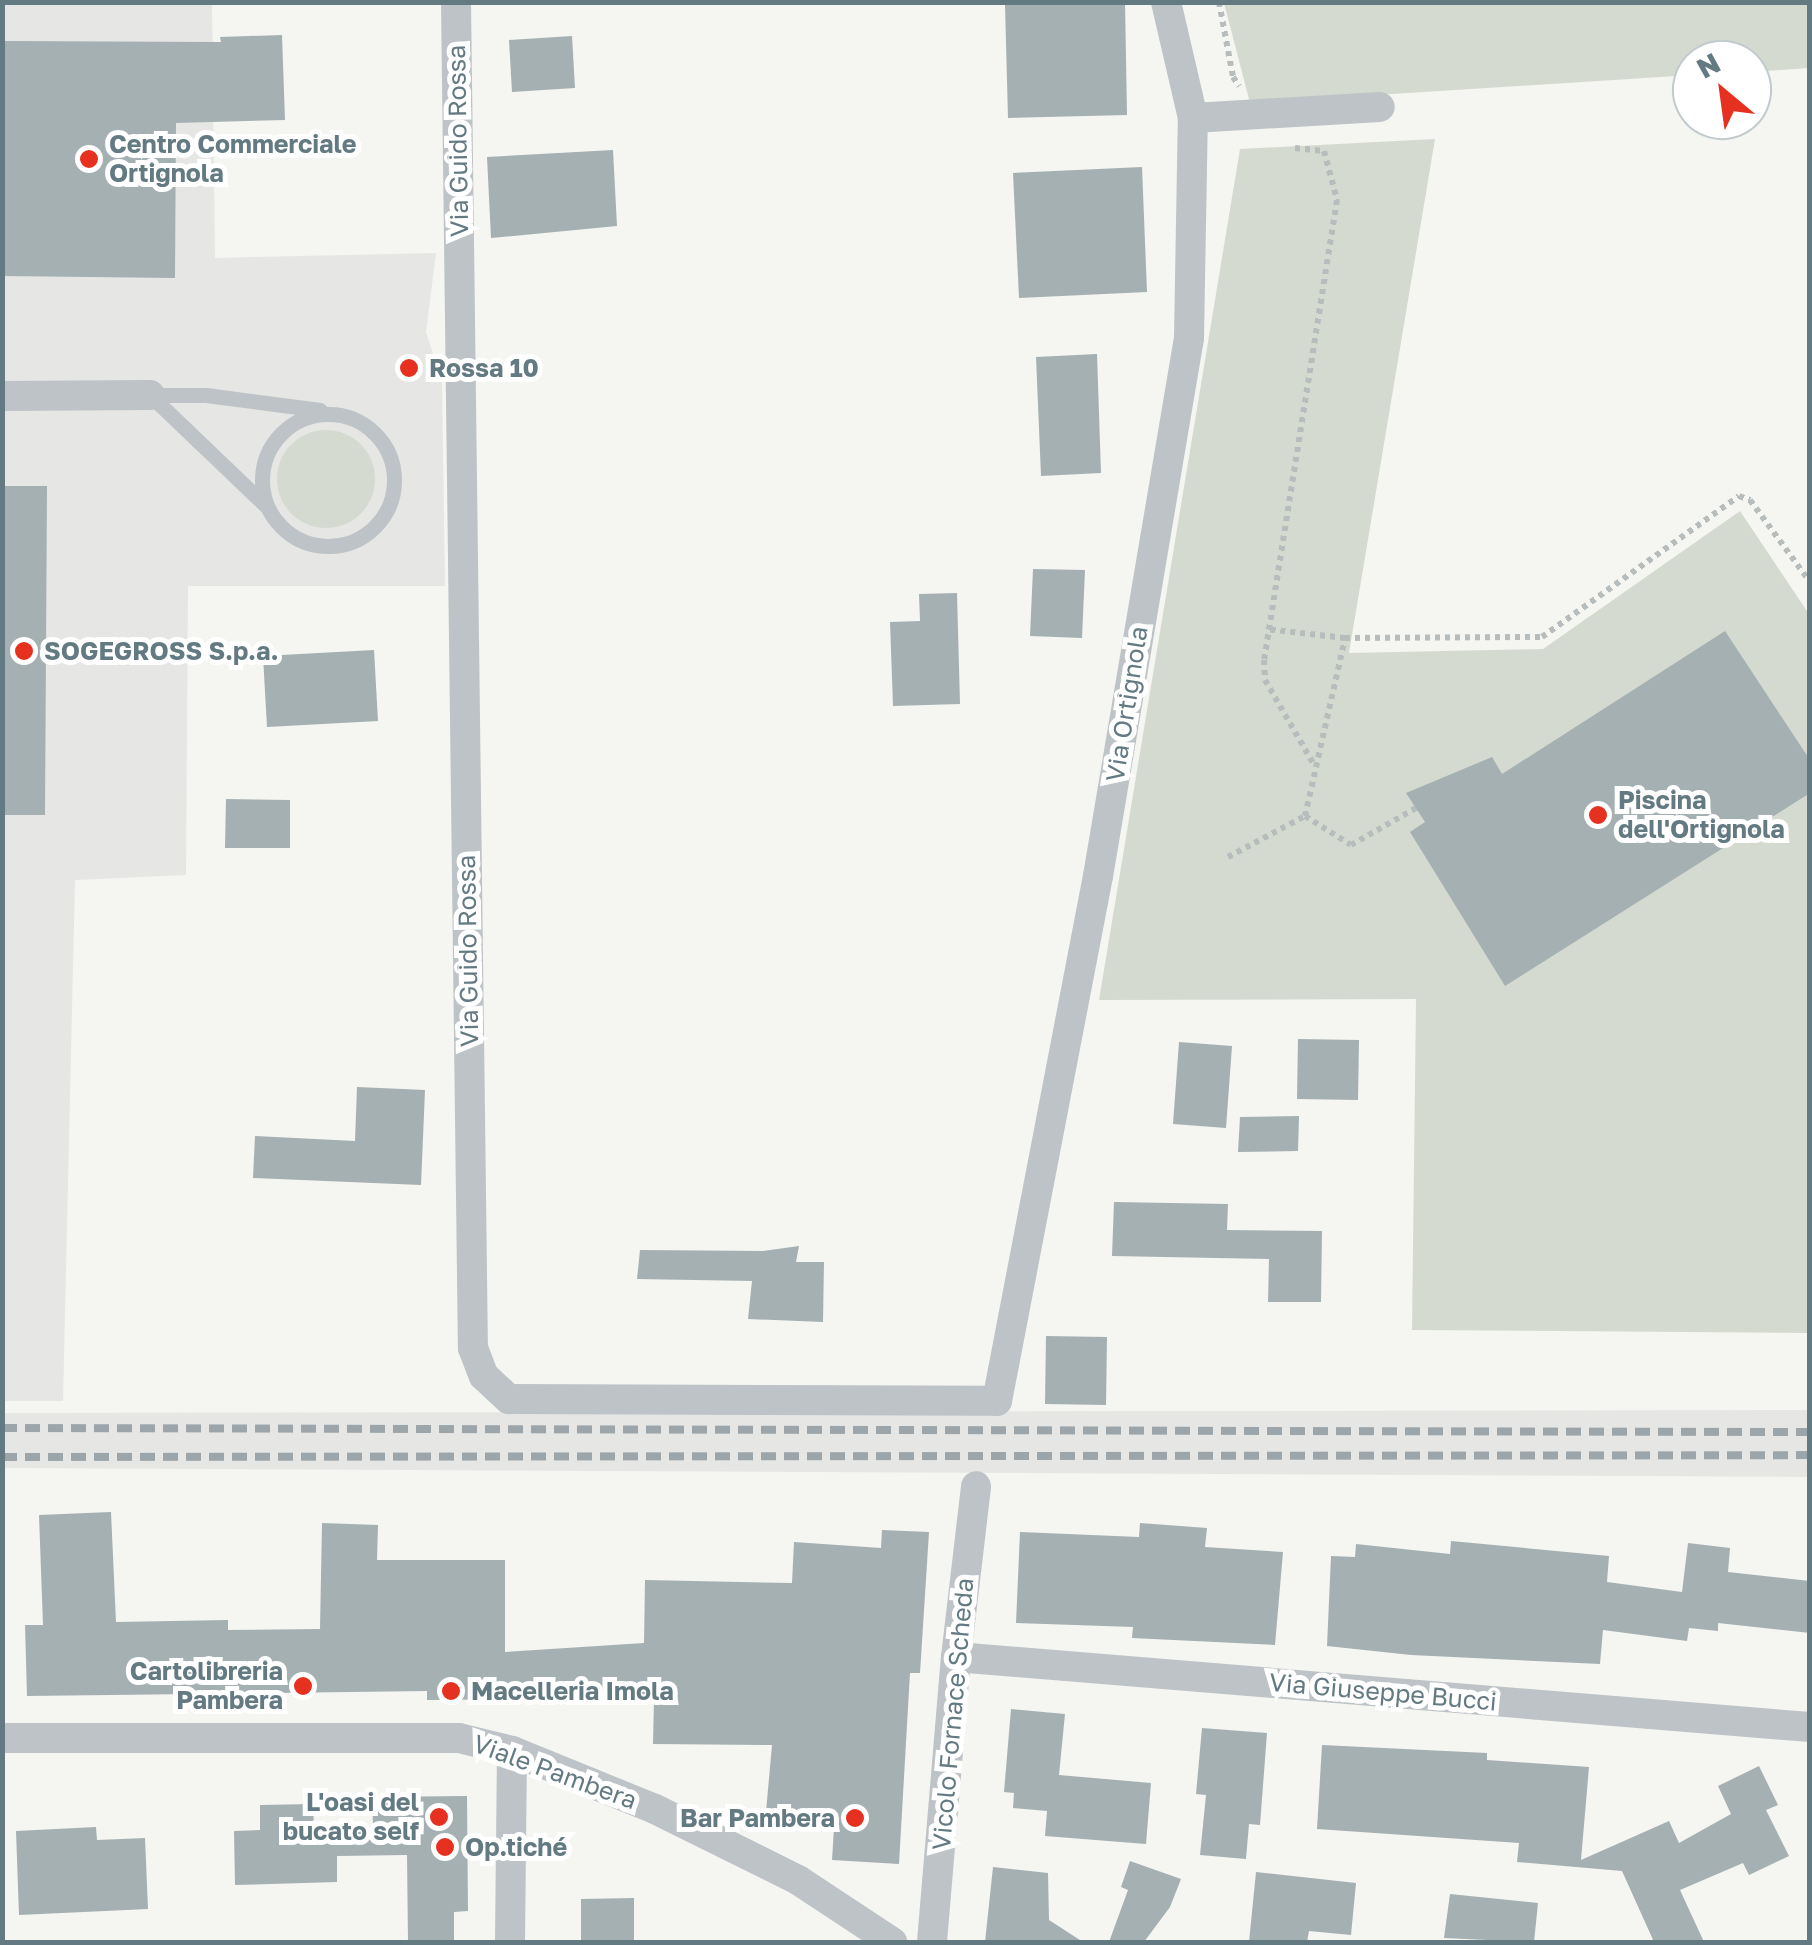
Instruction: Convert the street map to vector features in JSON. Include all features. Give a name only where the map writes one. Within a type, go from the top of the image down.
[{"type":"street","name":"Via Guido Rossa","points":[[456,2],[473,1348],[484,1376],[509,1399],[997,1401]]},
{"type":"street","name":"Via Ortignola","points":[[997,1401],[1098,876],[1188,338],[1194,118],[1166,2]]},
{"type":"street","points":[[1194,118],[1380,107]]},
{"type":"street","points":[[2,396],[150,395]]},
{"type":"street","name":"Vicolo Fornace Scheda","points":[[932,1942],[956,1657],[976,1486]]},
{"type":"street","name":"Via Giuseppe Bucci","points":[[956,1657],[1810,1727]]},
{"type":"street","name":"Viale Pambera","points":[[2,1738],[459,1738],[512,1751],[655,1809],[798,1880],[892,1942]]},
{"type":"street","points":[[510,1942],[512,1751]]},
{"type":"lane","points":[[206,394],[333,413],[372,430],[387,449],[394,477],[391,500],[375,527],[357,540],[326,546],[304,542],[279,526],[267,508],[150,395],[206,394]]},
{"type":"lane","points":[[267,508],[263,469],[279,434],[298,420],[333,413]]},
{"type":"path","points":[[1219,2],[1232,77],[1243,90],[1261,91],[1265,144],[1324,152],[1337,200],[1266,628],[1265,680],[1314,765]]},
{"type":"path","points":[[1266,628],[1345,638],[1542,637],[1739,496],[1750,500],[1810,582]]},
{"type":"path","points":[[1305,816],[1345,638]]},
{"type":"path","points":[[1305,816],[1351,845],[1416,808]]},
{"type":"path","points":[[1228,857],[1305,816]]},
{"type":"shaded area","points":[[2,3],[212,3],[215,258],[436,253],[426,332],[442,382],[445,586],[188,586],[186,875],[75,880],[63,1401],[2,1401]]},
{"type":"shaded area","points":[[1224,3],[1809,3],[1809,68],[1772,71],[1772,40],[1672,40],[1672,76],[1250,103]]},
{"type":"shaded area","points":[[1435,139],[1349,653],[1543,649],[1740,511],[1809,614],[1809,1333],[1412,1330],[1416,999],[1099,1000],[1240,149]]},
{"type":"shaded area","points":[[316,430],[336,430],[361,444],[372,460],[372,498],[361,514],[336,528],[316,528],[299,520],[285,506],[277,489],[277,469],[285,452],[299,438]]},
{"type":"shaded area","points":[[1809,1410],[1810,1477],[3,1468],[2,1413]]},
{"type":"building","points":[[1125,2],[1127,115],[1008,118],[1005,5]]},
{"type":"building","name":"Centro Commerciale Ortignola","points":[[282,35],[285,120],[176,123],[175,278],[2,276],[2,41],[221,42],[220,37]]},
{"type":"building","points":[[572,36],[575,88],[512,92],[509,40]]},
{"type":"building","points":[[613,150],[617,226],[491,238],[487,157]]},
{"type":"building","points":[[1142,167],[1147,292],[1019,298],[1013,173]]},
{"type":"building","points":[[1097,354],[1101,473],[1041,476],[1036,357]]},
{"type":"building","name":"SOGEGROSS S.p.a.","points":[[2,486],[47,486],[45,815],[2,815]]},
{"type":"building","points":[[1033,569],[1085,570],[1082,638],[1030,636]]},
{"type":"building","points":[[957,593],[960,704],[893,706],[890,622],[920,621],[919,594]]},
{"type":"building","name":"Piscina dell'Ortignola","points":[[1725,631],[1810,760],[1810,793],[1505,986],[1410,832],[1425,822],[1406,793],[1492,757],[1502,774]]},
{"type":"building","points":[[374,650],[378,721],[267,727],[263,656]]},
{"type":"building","points":[[226,799],[290,800],[290,848],[225,848]]},
{"type":"building","points":[[1298,1039],[1359,1040],[1358,1100],[1297,1099]]},
{"type":"building","points":[[1179,1042],[1232,1046],[1226,1128],[1173,1124]]},
{"type":"building","points":[[357,1087],[425,1090],[421,1185],[253,1178],[255,1136],[355,1141]]},
{"type":"building","points":[[1299,1116],[1298,1151],[1238,1152],[1240,1117]]},
{"type":"building","points":[[1114,1202],[1228,1204],[1227,1230],[1322,1231],[1321,1302],[1268,1302],[1269,1259],[1112,1256]]},
{"type":"building","points":[[799,1246],[796,1262],[824,1262],[823,1322],[748,1319],[752,1281],[637,1279],[640,1250],[763,1251]]},
{"type":"building","points":[[1046,1336],[1107,1337],[1106,1405],[1045,1404]]},
{"type":"building","points":[[111,1512],[116,1622],[228,1620],[228,1630],[320,1629],[322,1523],[378,1525],[377,1560],[505,1560],[505,1652],[644,1643],[645,1580],[792,1583],[794,1542],[881,1548],[882,1530],[929,1532],[920,1673],[910,1673],[899,1864],[832,1860],[834,1828],[765,1823],[772,1745],[653,1744],[654,1699],[558,1705],[557,1699],[427,1700],[427,1691],[27,1696],[25,1625],[43,1625],[39,1515]]},
{"type":"building","points":[[1140,1523],[1207,1528],[1205,1547],[1283,1552],[1275,1645],[1132,1638],[1133,1627],[1016,1623],[1020,1532],[1139,1537]]},
{"type":"building","points":[[1451,1541],[1609,1556],[1607,1582],[1682,1592],[1688,1543],[1730,1548],[1728,1572],[1810,1581],[1810,1633],[1718,1623],[1718,1631],[1689,1628],[1687,1641],[1603,1630],[1600,1664],[1411,1655],[1327,1646],[1331,1556],[1355,1557],[1356,1544],[1450,1554]]},
{"type":"building","points":[[1011,1709],[1065,1714],[1059,1775],[1151,1783],[1146,1844],[1045,1836],[1047,1811],[1013,1808],[1014,1793],[1004,1792]]},
{"type":"building","points":[[1202,1728],[1267,1733],[1260,1825],[1249,1824],[1246,1859],[1200,1855],[1206,1795],[1196,1794]]},
{"type":"building","points":[[1322,1745],[1487,1753],[1487,1760],[1589,1767],[1581,1860],[1669,1821],[1679,1843],[1731,1814],[1718,1786],[1759,1766],[1778,1805],[1766,1810],[1789,1856],[1749,1875],[1743,1863],[1680,1890],[1704,1942],[1654,1942],[1622,1871],[1517,1862],[1519,1843],[1317,1829]]},
{"type":"building","points":[[467,1796],[468,1911],[454,1912],[454,1942],[408,1942],[407,1855],[337,1856],[337,1882],[235,1885],[234,1831],[260,1830],[260,1805],[313,1804],[314,1828],[373,1826],[372,1797]]},
{"type":"building","points":[[96,1827],[97,1840],[145,1838],[148,1909],[19,1915],[16,1831]]},
{"type":"building","points":[[1130,1861],[1181,1879],[1170,1907],[1144,1942],[1109,1942],[1128,1890],[1121,1887]]},
{"type":"building","points":[[993,1867],[1048,1873],[1049,1920],[1083,1942],[985,1942]]},
{"type":"building","points":[[1256,1872],[1356,1883],[1351,1935],[1309,1931],[1307,1942],[1249,1942]]},
{"type":"building","points":[[1450,1894],[1538,1903],[1534,1942],[1444,1938]]},
{"type":"building","points":[[634,1898],[634,1942],[581,1942],[581,1899]]},
{"type":"railway","points":[[2,1428],[1810,1432]]},
{"type":"railway","points":[[2,1457],[1810,1455]]},
{"type":"place","name":"Centro Commerciale Ortignola","points":[[89,159]]},
{"type":"place","name":"Rossa 10","points":[[409,368]]},
{"type":"place","name":"SOGEGROSS S.p.a.","points":[[24,651]]},
{"type":"place","name":"Piscina dell'Ortignola","points":[[1598,815]]},
{"type":"place","name":"Cartolibreria Pambera","points":[[303,1686]]},
{"type":"place","name":"Macelleria Imola","points":[[451,1691]]},
{"type":"place","name":"L'oasi del bucato self","points":[[439,1817]]},
{"type":"place","name":"Bar Pambera","points":[[855,1818]]},
{"type":"place","name":"Op.tiché","points":[[445,1847]]}]
